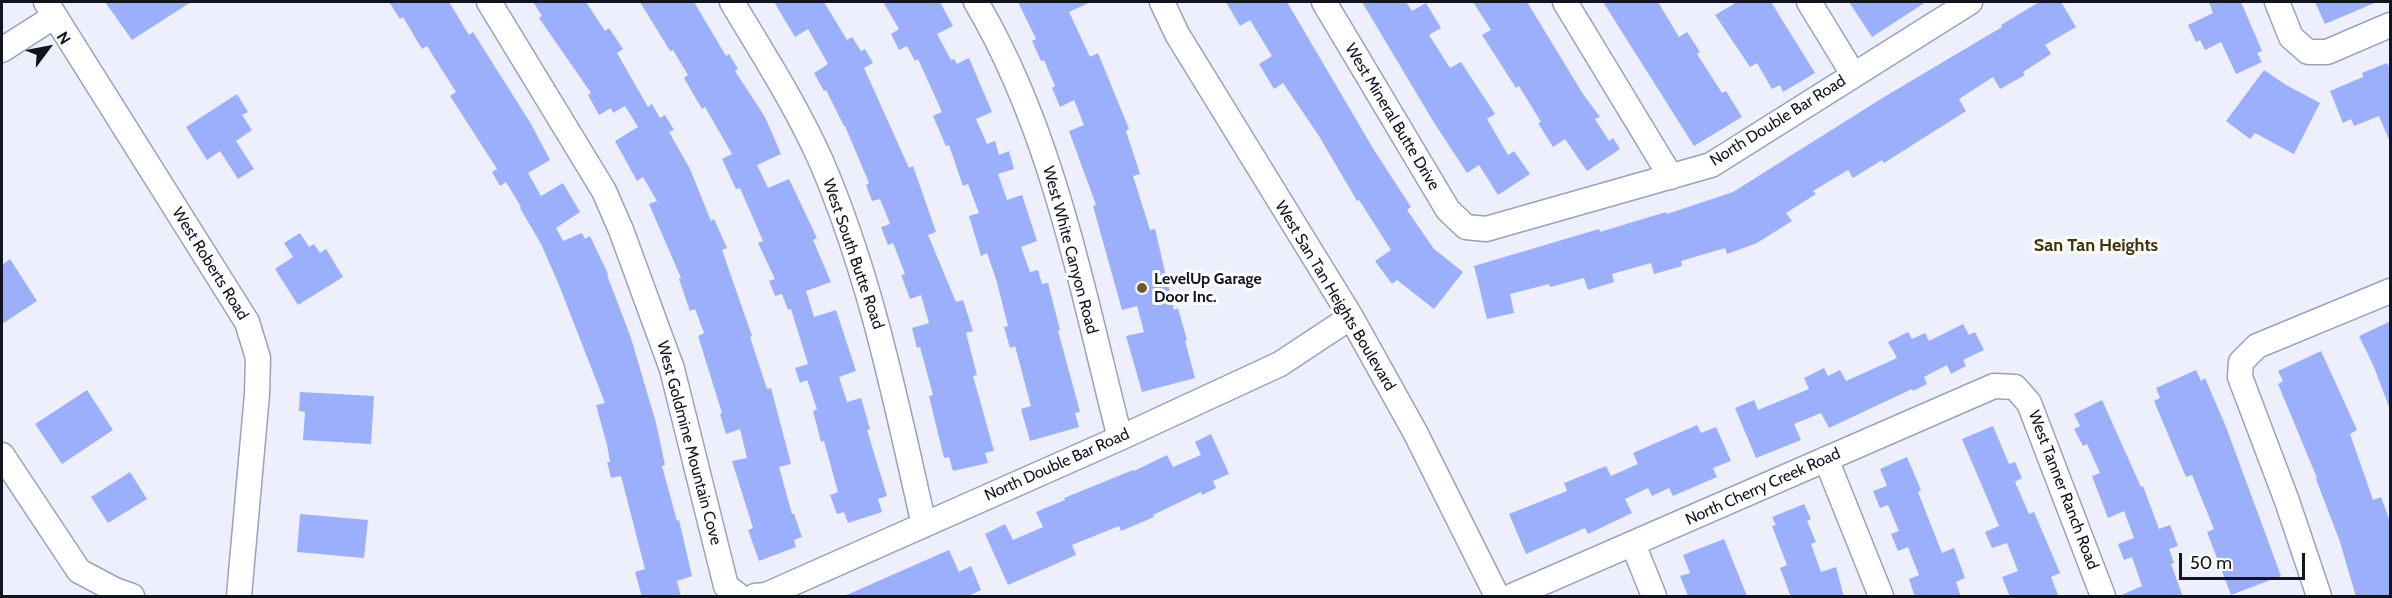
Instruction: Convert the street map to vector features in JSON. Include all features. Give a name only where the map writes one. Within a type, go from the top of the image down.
[{"type":"street","name":"West Goldmine Mountain Cove","points":[[489,2],[604,191],[621,230],[672,369],[726,586],[739,597]]},
{"type":"street","name":"West South Butte Road","points":[[732,2],[803,124],[844,220],[878,327],[924,525]]},
{"type":"street","name":"West White Canyon Road","points":[[976,2],[1005,58],[1054,183],[1120,438]]},
{"type":"street","name":"West San Tan Heights Boulevard","points":[[1162,2],[1177,34],[1351,317],[1415,432],[1497,597]]},
{"type":"street","name":"West Mineral Butte Drive","points":[[1324,2],[1448,210],[1466,227]]},
{"type":"street","points":[[1565,2],[1671,177]]},
{"type":"street","points":[[1809,2],[1853,74]]},
{"type":"street","name":"North Double Bar Road","points":[[1466,227],[1486,229],[1711,165],[1970,2]]},
{"type":"street","points":[[2277,2],[2291,37],[2308,52],[2327,52],[2391,25]]},
{"type":"street","points":[[2,50],[50,9]]},
{"type":"street","name":"West Roberts Road","points":[[50,9],[248,322],[258,358],[257,394],[239,597]]},
{"type":"street","points":[[2318,596],[2287,501],[2241,377],[2241,362],[2257,346],[2391,291]]},
{"type":"street","name":"North Double Bar Road","points":[[755,597],[766,595],[924,525],[1280,364],[1351,317]]},
{"type":"street","name":"North Cherry Creek Road","points":[[1512,597],[1994,386],[2015,387]]},
{"type":"street","name":"West Tanner Ranch Road","points":[[2015,387],[2030,403],[2103,597]]},
{"type":"street","points":[[2,455],[79,572],[115,591],[132,597]]},
{"type":"street","points":[[1826,459],[1881,597]]},
{"type":"street","points":[[1633,544],[1654,597]]},
{"type":"building","points":[[105,2],[191,2],[132,40]]},
{"type":"building","points":[[389,2],[449,2],[469,35],[473,32],[531,124],[550,160],[528,173],[541,196],[563,183],[580,212],[556,228],[563,241],[582,233],[585,239],[590,236],[608,274],[631,338],[656,423],[665,465],[662,466],[677,521],[679,520],[692,576],[677,581],[681,597],[642,597],[635,572],[645,569],[621,476],[611,478],[607,462],[610,462],[607,445],[596,405],[605,403],[559,285],[521,207],[506,182],[500,186],[492,172],[497,169],[450,96],[456,92],[427,46],[422,49],[403,17],[400,19]]},
{"type":"building","points":[[533,2],[586,2],[605,31],[609,28],[623,49],[617,53],[648,107],[652,104],[660,118],[665,115],[674,130],[669,132],[690,169],[711,221],[714,219],[727,248],[722,250],[752,336],[750,337],[767,389],[771,388],[791,464],[779,467],[792,514],[794,514],[802,537],[794,540],[796,547],[759,561],[748,530],[753,528],[732,461],[747,458],[740,429],[726,434],[720,414],[722,413],[698,336],[704,333],[695,309],[690,311],[679,279],[681,278],[649,204],[657,201],[643,177],[637,181],[615,141],[638,127],[625,106],[613,113],[611,108],[599,115],[588,95],[591,93],[539,18],[542,16]]},
{"type":"building","points":[[640,2],[694,2],[726,56],[729,54],[738,69],[735,71],[765,117],[781,154],[757,165],[768,188],[789,179],[817,238],[813,240],[831,282],[806,291],[814,317],[836,310],[856,371],[839,377],[847,402],[861,398],[870,429],[867,430],[887,496],[878,499],[882,512],[848,523],[844,512],[837,514],[830,495],[838,492],[813,411],[817,409],[807,380],[800,383],[795,368],[808,364],[791,309],[788,310],[782,294],[775,296],[769,281],[775,279],[758,243],[763,241],[740,188],[736,189],[722,159],[732,154],[705,107],[702,109],[684,78],[688,75],[673,50],[670,51]]},
{"type":"building","points":[[774,2],[824,2],[847,40],[852,37],[861,51],[865,49],[873,63],[864,68],[909,168],[913,166],[936,232],[928,235],[956,302],[963,300],[973,331],[966,333],[977,375],[973,376],[994,451],[985,453],[988,463],[953,471],[949,457],[944,458],[929,396],[933,395],[920,347],[917,348],[912,328],[929,323],[921,295],[910,299],[901,275],[905,274],[893,243],[888,245],[881,227],[890,224],[880,199],[872,201],[866,185],[869,183],[845,126],[814,73],[828,64],[808,29],[795,37]]},
{"type":"building","points":[[883,2],[940,2],[953,26],[937,34],[951,60],[954,59],[957,64],[969,58],[992,112],[976,119],[987,144],[995,141],[999,155],[1009,151],[1014,169],[998,174],[1007,200],[1022,195],[1037,241],[1021,247],[1030,272],[1038,270],[1042,284],[1048,283],[1060,330],[1058,331],[1080,412],[1075,413],[1079,427],[1030,441],[1021,409],[1031,406],[1015,346],[1010,348],[1004,327],[1008,326],[996,279],[987,253],[981,256],[969,216],[979,213],[968,184],[963,186],[949,145],[946,146],[933,116],[942,112],[918,59],[915,61],[907,46],[899,50],[891,34],[899,29]]},
{"type":"building","points":[[1018,2],[1091,2],[1069,12],[1090,57],[1098,53],[1129,129],[1126,131],[1140,174],[1133,176],[1150,230],[1155,229],[1174,310],[1178,308],[1195,378],[1142,392],[1126,336],[1144,332],[1137,306],[1122,310],[1093,206],[1096,205],[1069,131],[1084,125],[1074,100],[1060,107],[1052,88],[1055,86],[1044,60],[1041,61],[1032,41],[1036,39]]},
{"type":"building","points":[[1226,2],[1287,2],[1374,150],[1411,207],[1407,210],[1434,249],[1463,272],[1434,309],[1397,280],[1392,284],[1375,261],[1391,250],[1359,200],[1357,201],[1319,136],[1283,83],[1274,89],[1259,64],[1272,56],[1250,20],[1240,26]]},
{"type":"building","points":[[1362,2],[1406,2],[1412,11],[1426,3],[1441,28],[1429,35],[1450,68],[1461,62],[1495,114],[1487,119],[1508,155],[1514,151],[1530,174],[1498,195],[1479,165],[1467,173]]},
{"type":"building","points":[[1473,2],[1527,2],[1583,94],[1600,117],[1595,119],[1609,141],[1613,138],[1620,149],[1587,171],[1565,139],[1553,147],[1519,86],[1516,88],[1482,35],[1491,30]]},
{"type":"building","points":[[1603,2],[1658,2],[1679,37],[1687,32],[1700,52],[1697,54],[1722,93],[1726,91],[1742,117],[1694,146]]},
{"type":"building","points":[[1737,2],[1771,2],[1815,73],[1783,92],[1780,85],[1772,89],[1757,63],[1750,67],[1715,15]]},
{"type":"building","points":[[1849,2],[1926,2],[1872,37]]},
{"type":"building","points":[[2039,2],[2061,2],[2076,27],[2045,45],[2051,54],[2023,72],[2025,75],[2000,89],[1993,77],[1959,99],[1966,111],[1884,163],[1882,160],[1853,178],[1848,170],[1813,191],[1816,194],[1786,213],[1792,221],[1757,243],[1727,254],[1725,248],[1681,261],[1682,266],[1654,274],[1651,263],[1612,274],[1614,282],[1588,290],[1584,278],[1510,294],[1514,313],[1487,319],[1474,266],[1599,229],[1600,232],[1666,212],[1667,214],[1733,192]]},
{"type":"building","points":[[2209,2],[2241,2],[2262,51],[2257,53],[2262,62],[2236,74],[2221,42],[2205,50],[2200,40],[2196,42],[2188,25],[2213,13]]},
{"type":"building","points":[[2315,2],[2377,2],[2325,24]]},
{"type":"building","points":[[2387,63],[2391,70],[2390,142],[2379,116],[2354,126],[2351,119],[2343,123],[2330,91],[2363,77],[2362,73]]},
{"type":"building","points":[[2264,70],[2320,103],[2294,154],[2255,133],[2250,139],[2226,121]]},
{"type":"building","points":[[237,94],[248,112],[242,115],[252,130],[236,141],[254,169],[238,179],[220,151],[207,160],[186,127]]},
{"type":"building","points":[[300,233],[309,247],[314,244],[320,253],[326,249],[343,277],[298,305],[275,269],[293,257],[284,243]]},
{"type":"building","points":[[10,259],[37,301],[2,324],[2,265]]},
{"type":"building","points":[[2391,321],[2391,407],[2389,407],[2359,336]]},
{"type":"building","points":[[1963,324],[1969,335],[1975,332],[1984,350],[1963,360],[1966,366],[1951,374],[1947,365],[1924,377],[1927,384],[1829,428],[1821,413],[1794,424],[1801,440],[1756,458],[1735,408],[1754,400],[1758,410],[1809,389],[1804,378],[1824,368],[1828,376],[1840,370],[1846,381],[1897,358],[1888,342],[1908,332],[1912,339],[1925,333],[1929,341]]},
{"type":"building","points":[[2321,351],[2357,430],[2350,434],[2373,500],[2381,497],[2391,524],[2391,597],[2356,597],[2340,542],[2317,478],[2278,384],[2283,381],[2278,371]]},
{"type":"building","points":[[2196,370],[2201,381],[2205,378],[2226,427],[2281,576],[2231,595],[2207,532],[2214,529],[2192,475],[2186,477],[2154,401],[2160,398],[2156,388]]},
{"type":"building","points":[[87,390],[113,430],[62,464],[35,424]]},
{"type":"building","points":[[300,392],[374,396],[371,444],[303,440],[305,412],[299,411]]},
{"type":"building","points":[[2102,400],[2141,487],[2143,486],[2159,529],[2170,525],[2178,546],[2169,549],[2174,563],[2171,564],[2183,597],[2117,597],[2142,586],[2132,557],[2124,560],[2118,544],[2134,538],[2124,511],[2108,518],[2092,476],[2100,473],[2087,444],[2083,446],[2074,429],[2080,426],[2074,414]]},
{"type":"building","points":[[1697,425],[1701,433],[1716,427],[1731,461],[1713,468],[1717,477],[1673,496],[1669,488],[1652,496],[1648,488],[1625,499],[1632,513],[1588,534],[1585,528],[1526,554],[1509,514],[1567,491],[1564,483],[1606,466],[1611,476],[1638,464],[1633,453]]},
{"type":"building","points":[[1993,426],[2009,464],[2015,462],[2022,478],[2015,482],[2029,514],[2034,512],[2060,573],[2051,577],[2059,597],[2010,597],[2002,577],[2018,571],[2007,543],[1992,548],[1985,532],[1999,526],[1962,439]]},
{"type":"building","points":[[1211,434],[1229,474],[1213,481],[1216,488],[1202,495],[1201,492],[1153,515],[1154,517],[1121,531],[1119,526],[1072,545],[1076,555],[1008,585],[985,534],[1005,524],[1013,540],[1043,527],[1036,512],[1167,455],[1173,467],[1201,455],[1195,442]]},
{"type":"building","points":[[1907,457],[1921,490],[1918,492],[1942,553],[1954,548],[1965,578],[1956,582],[1961,597],[1915,597],[1909,579],[1919,575],[1908,547],[1898,551],[1891,534],[1899,531],[1888,505],[1880,508],[1873,491],[1887,486],[1880,469]]},
{"type":"building","points":[[130,472],[147,499],[108,523],[91,497]]},
{"type":"building","points":[[1804,504],[1811,519],[1807,521],[1816,542],[1811,544],[1821,572],[1836,567],[1844,597],[1791,597],[1780,568],[1787,565],[1772,526],[1776,525],[1772,517]]},
{"type":"building","points":[[300,514],[368,520],[364,558],[297,552]]},
{"type":"building","points":[[1724,539],[1747,596],[1688,596],[1680,576],[1690,573],[1683,555]]},
{"type":"building","points":[[949,550],[959,572],[971,566],[981,590],[966,597],[842,597]]},
{"type":"place","name":"LevelUp Garage Door Inc.","points":[[1142,288]]},
{"type":"district","name":"San Tan Heights","points":[[2096,246]]}]
